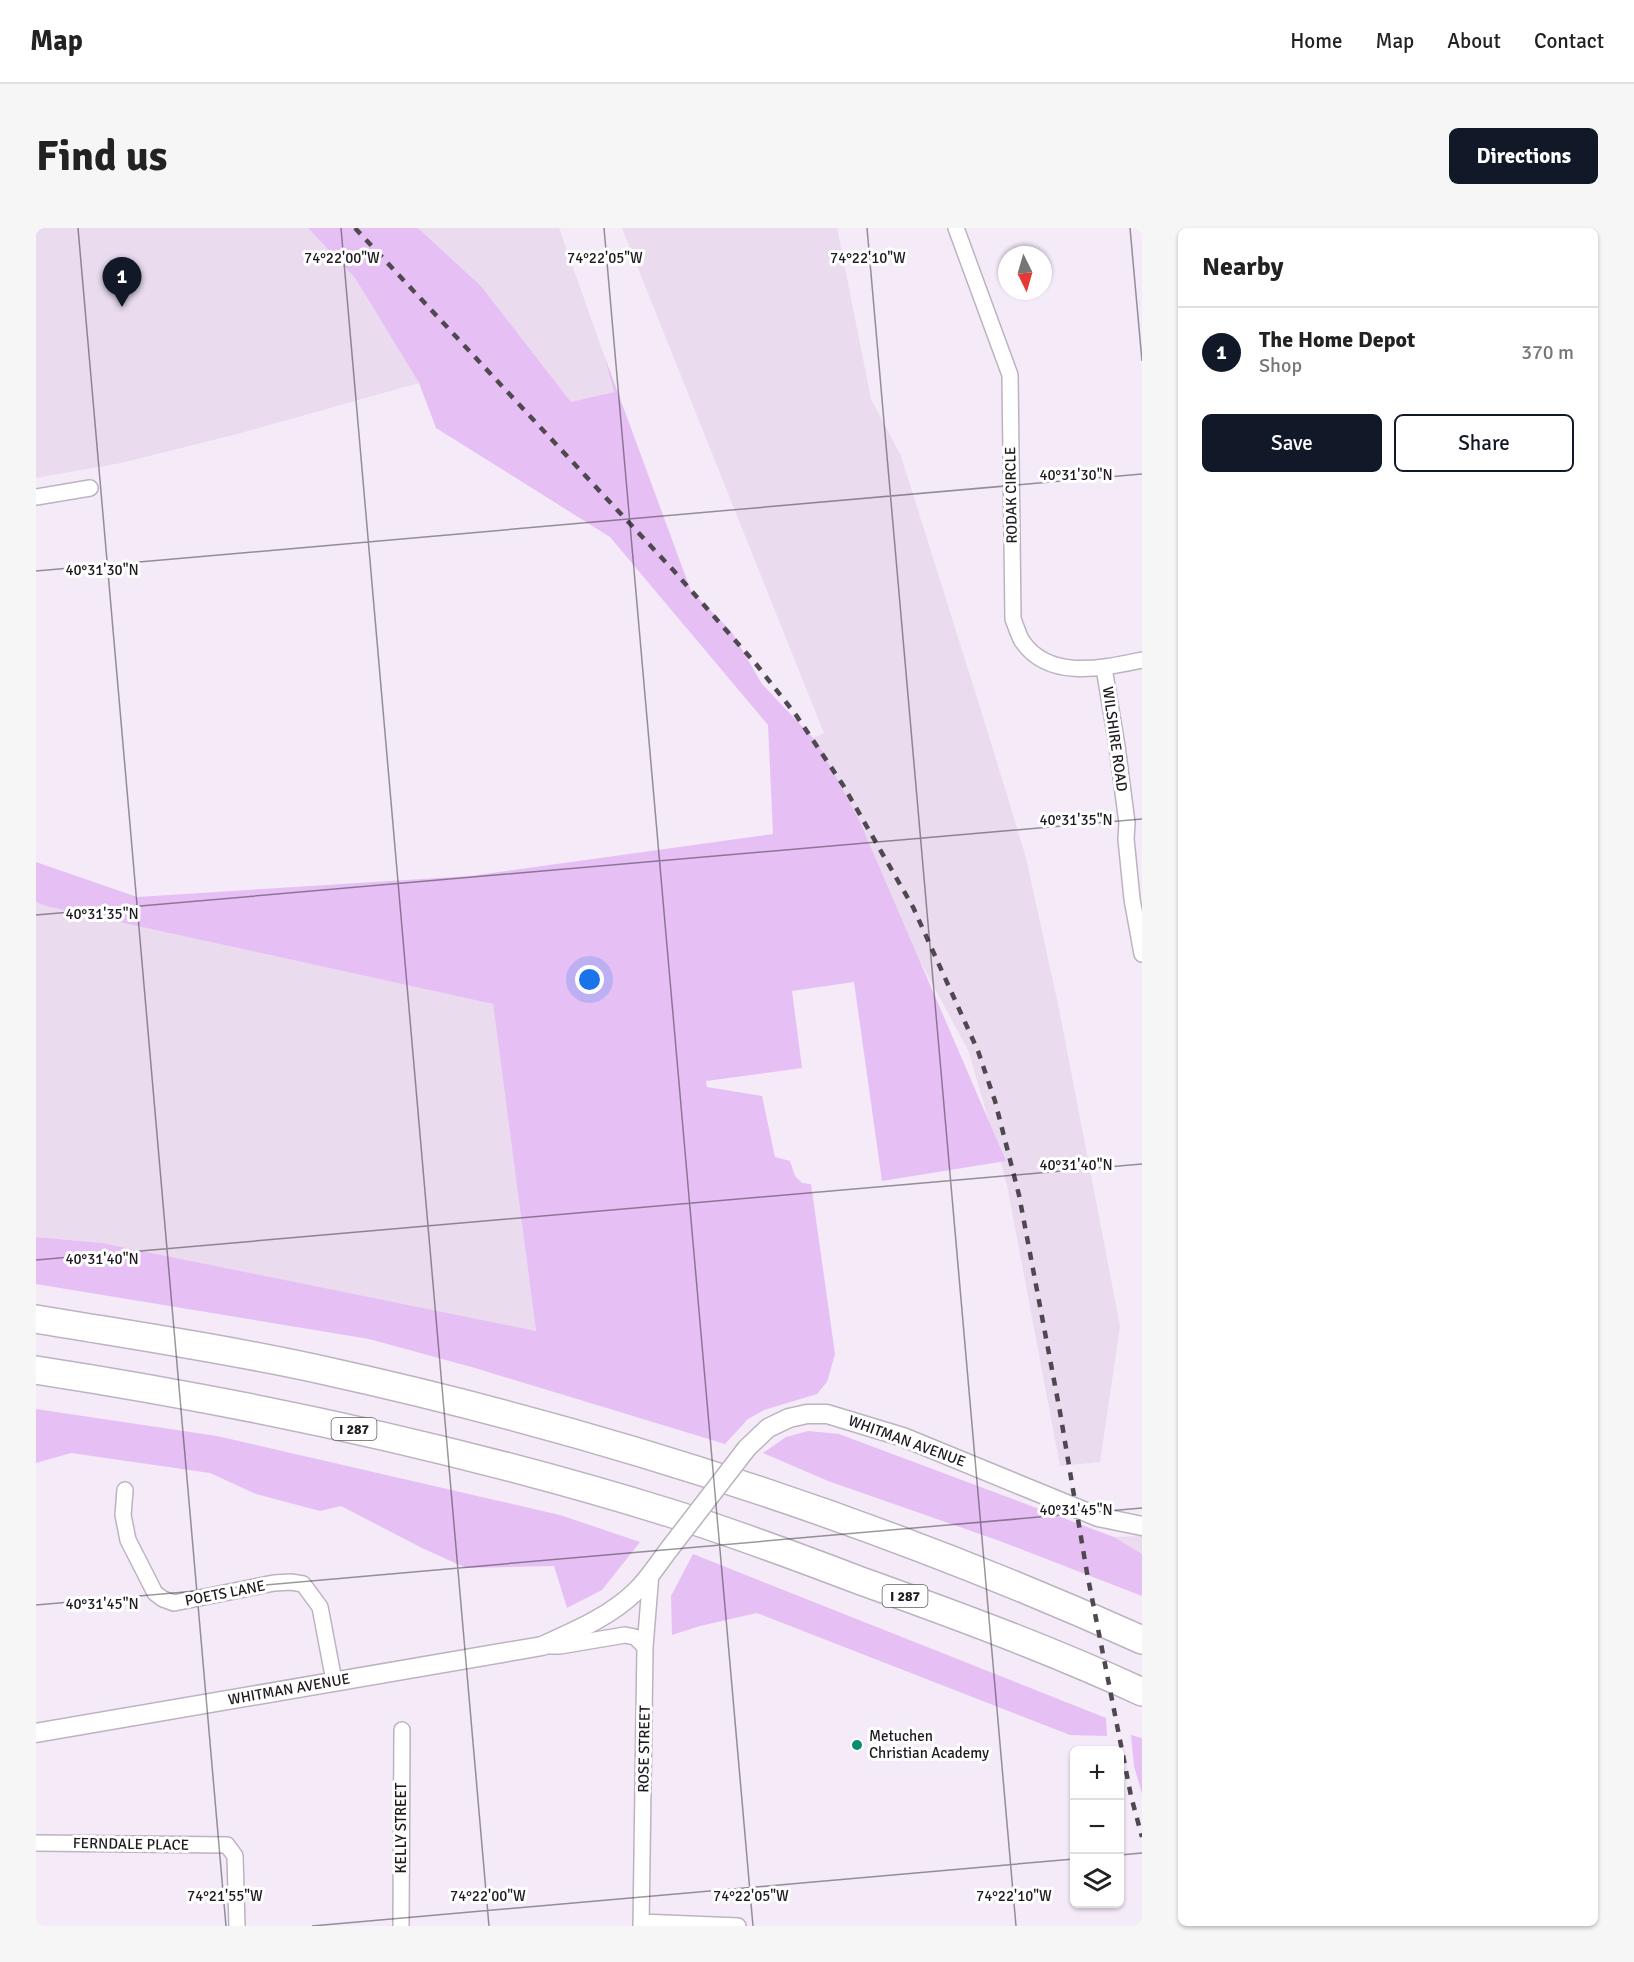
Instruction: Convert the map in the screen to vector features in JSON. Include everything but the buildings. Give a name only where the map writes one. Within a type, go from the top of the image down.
[{"type":"highway","points":[[36,1319],[217,1349],[319,1370],[422,1393],[586,1436],[749,1486],[921,1547],[1058,1602],[1142,1640]]},
{"type":"highway","name":"I 287","points":[[36,1370],[247,1406],[370,1432],[490,1462],[667,1512],[919,1602],[1091,1668],[1142,1692]]},
{"type":"street","name":"RODAK CIRCLE","points":[[956,228],[1010,375],[1013,620],[1022,640],[1033,653],[1047,662],[1068,669],[1104,668],[1142,660]]},
{"type":"street","points":[[36,497],[90,488]]},
{"type":"street","name":"WILSHIRE ROAD","points":[[1104,668],[1127,823],[1126,839],[1132,899],[1142,954]]},
{"type":"street","points":[[1126,839],[1142,838]]},
{"type":"street","name":"WHITMAN AVENUE","points":[[542,1646],[603,1617],[636,1591],[747,1448],[768,1428],[789,1418],[807,1414],[842,1417],[903,1437],[1098,1517],[1142,1526]]},
{"type":"street","name":"POETS LANE","points":[[125,1490],[124,1528],[155,1593],[174,1603],[274,1583],[303,1584],[320,1606],[334,1681]]},
{"type":"street","name":"ROSE STREET","points":[[641,1924],[645,1647],[651,1573]]},
{"type":"street","name":"WHITMAN AVENUE","points":[[36,1732],[542,1646],[560,1646],[625,1635],[635,1637],[645,1647]]},
{"type":"street","name":"KELLY STREET","points":[[401,1926],[402,1730]]},
{"type":"street","name":"FERNDALE PLACE","points":[[36,1843],[226,1845],[236,1856],[237,1926]]},
{"type":"street","points":[[641,1924],[738,1926]]},
{"type":"shaded area","points":[[36,228],[308,228],[355,278],[419,383],[237,434],[121,463],[36,478]]},
{"type":"shaded area","points":[[308,228],[418,228],[481,286],[571,402],[614,392],[604,355],[691,591],[731,631],[762,684],[817,742],[859,820],[1006,1161],[882,1181],[854,982],[792,991],[802,1068],[706,1081],[707,1087],[762,1096],[775,1157],[790,1161],[795,1176],[802,1183],[811,1184],[835,1354],[827,1382],[817,1394],[764,1410],[748,1419],[725,1444],[475,1368],[369,1339],[36,1284],[36,1237],[102,1243],[536,1331],[493,1004],[46,906],[36,902],[36,862],[137,897],[470,876],[773,834],[768,725],[610,537],[436,428],[419,383],[355,278]]},
{"type":"shaded area","points":[[418,228],[559,228],[604,355],[614,392],[571,402],[481,286]]},
{"type":"shaded area","points":[[622,228],[837,228],[871,399],[901,456],[989,736],[1026,858],[1059,1009],[1120,1326],[1100,1462],[1060,1466],[1007,1185],[969,1052],[803,743],[824,733]]},
{"type":"shaded area","points":[[36,902],[493,1004],[536,1332],[102,1243],[36,1237]]},
{"type":"shaded area","points":[[36,1409],[217,1436],[560,1515],[640,1542],[602,1590],[567,1608],[554,1566],[466,1568],[341,1506],[320,1511],[256,1494],[210,1473],[71,1453],[36,1463]]},
{"type":"shaded area","points":[[808,1431],[839,1434],[1114,1537],[1142,1554],[1142,1596],[997,1540],[828,1481],[763,1453],[786,1437]]},
{"type":"shaded area","points":[[1142,1536],[1142,1554],[1114,1537]]},
{"type":"shaded area","points":[[693,1554],[1106,1718],[1107,1736],[1070,1735],[757,1613],[672,1635],[671,1596]]},
{"type":"shaded area","points":[[1131,1735],[1142,1738],[1142,1794],[1134,1766]]},
{"type":"railway","points":[[355,228],[674,571],[756,664],[796,715],[843,785],[913,907],[978,1051],[995,1101],[1019,1195],[1060,1412],[1087,1573],[1131,1796],[1142,1837]]},
{"type":"place","name":"The Home Depot","points":[[122,307]]},
{"type":"place","name":"Metuchen Christian Academy","points":[[857,1745]]}]
